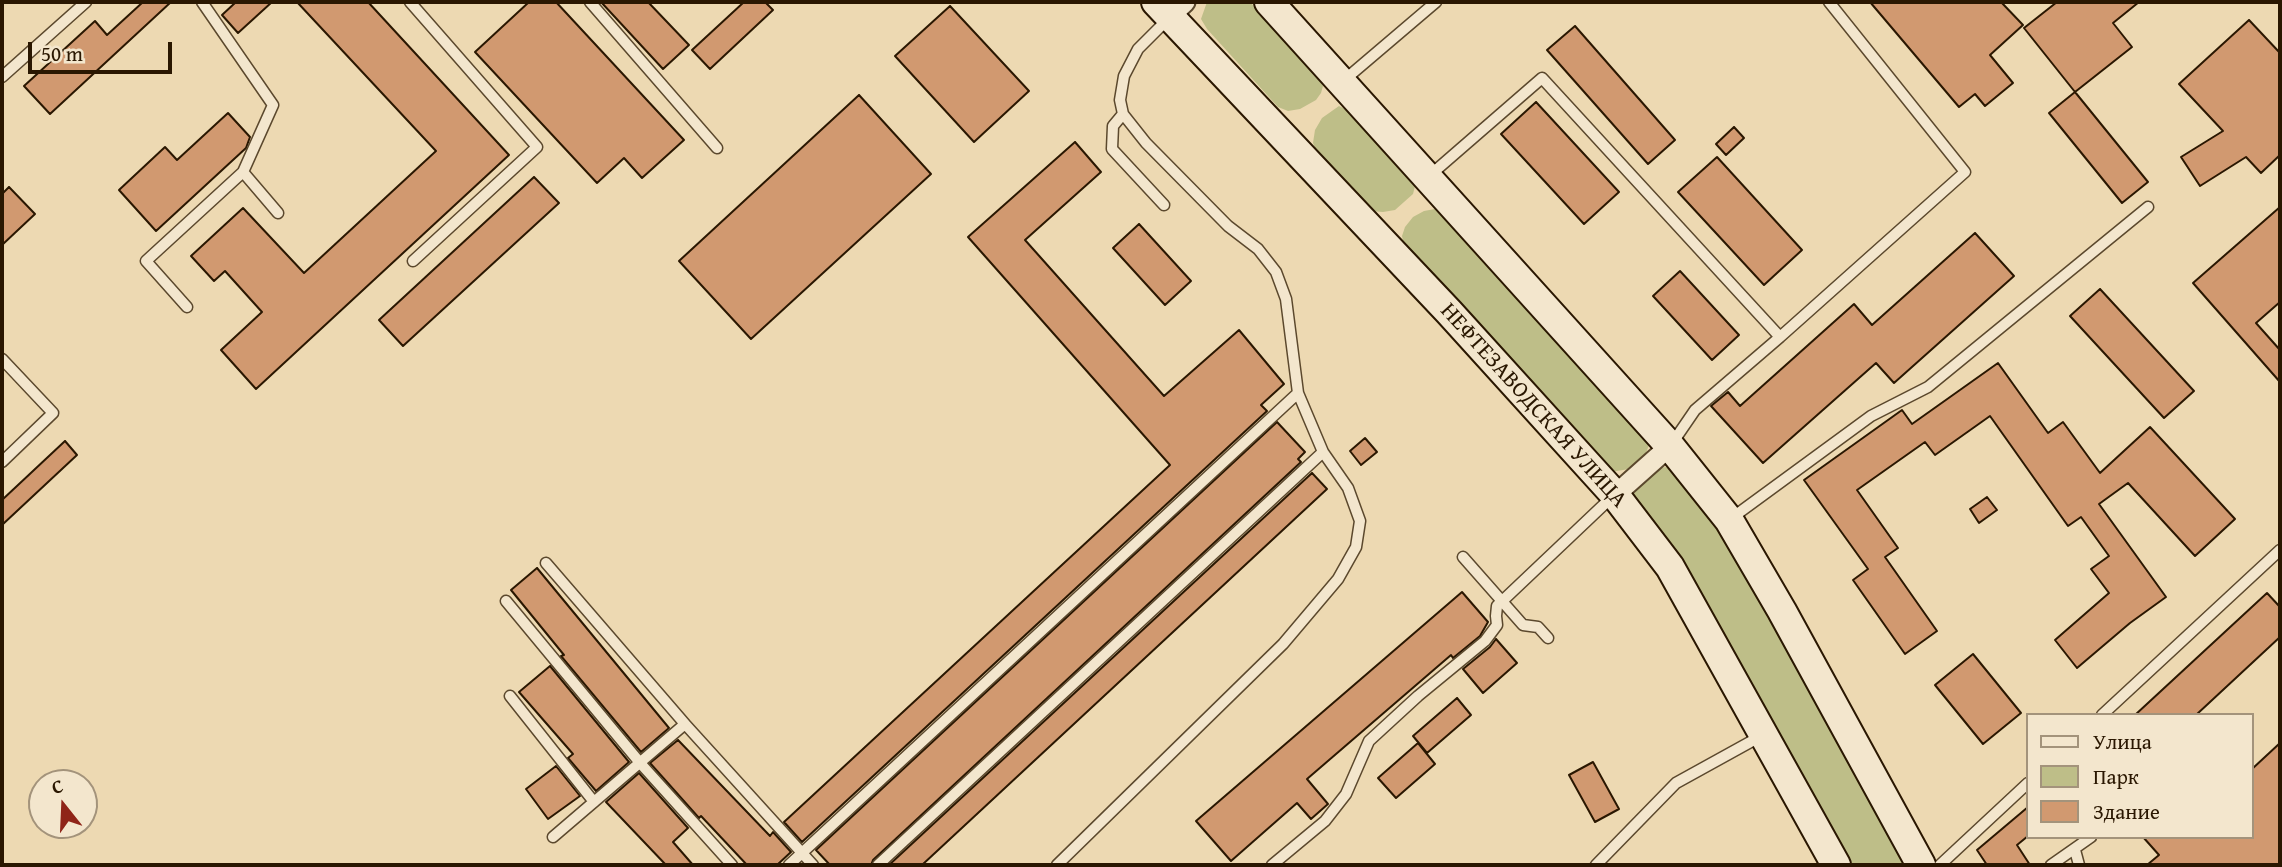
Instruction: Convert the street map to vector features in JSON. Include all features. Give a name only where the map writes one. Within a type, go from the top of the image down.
[{"type":"main road","points":[[1269,2],[1670,446],[1729,520],[1922,865]]},
{"type":"main road","name":"НЕФТЕЗАВОДСКАЯ УЛИЦА","points":[[1170,7],[1615,495],[1670,567],[1836,865]]},
{"type":"street","points":[[1615,495],[1670,446]]},
{"type":"lane","points":[[2,77],[86,2]]},
{"type":"lane","points":[[187,307],[146,261],[243,172],[273,105],[202,2]]},
{"type":"lane","points":[[410,2],[537,147],[413,261]]},
{"type":"lane","points":[[590,2],[717,148]]},
{"type":"lane","points":[[1342,82],[1436,2]]},
{"type":"lane","points":[[1670,446],[1695,410],[1965,172],[1829,2]]},
{"type":"lane","points":[[1057,865],[1283,644],[1338,579],[1356,547],[1360,521],[1348,488],[1323,452],[1298,393],[1286,299],[1276,272],[1258,249],[1228,226],[1146,143],[1123,114],[1120,100],[1124,76],[1138,49],[1170,7]]},
{"type":"lane","points":[[1428,178],[1542,78],[1780,337]]},
{"type":"lane","points":[[1123,114],[1113,126],[1112,149],[1164,205]]},
{"type":"lane","points":[[243,172],[278,213]]},
{"type":"lane","points":[[1729,520],[1871,416],[1928,387],[2148,207]]},
{"type":"lane","points":[[2,359],[53,413],[2,462]]},
{"type":"lane","points":[[789,865],[1298,393]]},
{"type":"lane","points":[[878,865],[1323,452]]},
{"type":"lane","points":[[1272,865],[1325,821],[1346,794],[1369,741],[1485,641],[1497,625],[1497,606],[1615,495]]},
{"type":"lane","points":[[2104,713],[2280,550]]},
{"type":"lane","points":[[1463,557],[1524,625],[1538,627],[1548,638]]},
{"type":"lane","points":[[546,563],[685,724],[813,865]]},
{"type":"lane","points":[[506,601],[640,764],[732,865]]},
{"type":"lane","points":[[510,696],[594,802]]},
{"type":"lane","points":[[553,837],[685,724]]},
{"type":"lane","points":[[1596,865],[1676,783],[1763,734]]},
{"type":"lane","points":[[1940,865],[2026,785]]},
{"type":"lane","points":[[2050,865],[2089,839]]},
{"type":"lane","points":[[2075,850],[2077,864]]},
{"type":"green space","points":[[1207,2],[1250,2],[1319,76],[1323,86],[1316,100],[1300,109],[1288,111],[1278,107],[1207,29],[1201,19]]},
{"type":"green space","points":[[1339,106],[1347,110],[1412,178],[1415,186],[1413,194],[1395,210],[1371,211],[1317,153],[1313,143],[1315,130],[1322,118]]},
{"type":"green space","points":[[1435,209],[1446,216],[1648,438],[1646,453],[1629,469],[1611,472],[1404,246],[1402,236],[1413,217]]},
{"type":"green space","points":[[1667,467],[1677,473],[1720,529],[1906,865],[1849,865],[1633,496],[1638,483],[1658,468]]},
{"type":"building","points":[[143,2],[171,2],[50,114],[24,86],[95,21],[107,35]]},
{"type":"building","points":[[236,2],[272,2],[238,33],[222,15]]},
{"type":"building","points":[[297,2],[368,2],[509,155],[256,389],[221,350],[262,312],[225,271],[214,281],[191,256],[243,208],[304,273],[436,151]]},
{"type":"building","points":[[529,2],[556,2],[684,140],[642,178],[624,158],[597,183],[475,52]]},
{"type":"building","points":[[601,2],[648,2],[689,45],[663,69]]},
{"type":"building","points":[[744,2],[765,2],[773,10],[710,69],[692,50]]},
{"type":"building","points":[[1870,2],[2001,2],[2023,25],[1990,55],[2013,83],[1985,106],[1975,94],[1959,107]]},
{"type":"building","points":[[2057,2],[2139,2],[2113,23],[2132,47],[2075,92],[2024,28]]},
{"type":"building","points":[[950,6],[1029,91],[974,142],[895,56]]},
{"type":"building","points":[[2249,20],[2280,53],[2280,155],[2261,173],[2246,157],[2200,186],[2181,157],[2223,131],[2179,84]]},
{"type":"building","points":[[1575,26],[1675,140],[1648,164],[1547,50]]},
{"type":"building","points":[[2075,92],[2148,182],[2122,203],[2049,113]]},
{"type":"building","points":[[859,95],[931,174],[751,339],[679,261]]},
{"type":"building","points":[[1536,102],[1619,192],[1584,224],[1501,134]]},
{"type":"building","points":[[228,113],[250,137],[246,148],[156,231],[119,190],[165,147],[177,160]]},
{"type":"building","points":[[1734,127],[1744,138],[1726,155],[1716,144]]},
{"type":"building","points":[[1075,142],[1101,172],[1025,240],[1164,396],[1239,330],[1284,384],[1261,405],[1267,411],[802,842],[784,822],[1170,465],[968,237]]},
{"type":"building","points":[[1717,157],[1802,250],[1764,285],[1678,192]]},
{"type":"building","points":[[534,177],[559,203],[403,346],[379,320]]},
{"type":"building","points":[[9,187],[35,214],[2,245],[2,194]]},
{"type":"building","points":[[2280,207],[2280,302],[2256,323],[2280,350],[2280,382],[2193,283]]},
{"type":"building","points":[[1139,224],[1191,281],[1165,305],[1113,248]]},
{"type":"building","points":[[1975,233],[2014,276],[1894,383],[1876,363],[1763,463],[1711,406],[1728,392],[1740,406],[1854,304],[1872,325]]},
{"type":"building","points":[[1680,271],[1739,335],[1712,360],[1653,296]]},
{"type":"building","points":[[2100,289],[2194,391],[2164,418],[2070,316]]},
{"type":"building","points":[[1998,363],[2048,433],[2063,422],[2100,473],[2150,427],[2235,519],[2195,556],[2128,483],[2099,504],[2166,597],[2130,623],[2077,668],[2055,640],[2109,593],[2091,569],[2109,556],[2081,517],[2068,526],[1990,416],[1935,455],[1925,442],[1857,490],[1898,548],[1885,557],[1937,631],[1905,654],[1853,580],[1868,569],[1804,480],[1902,410],[1912,424]]},
{"type":"building","points":[[1277,422],[1305,452],[1298,459],[1301,462],[873,860],[871,865],[830,865],[816,850]]},
{"type":"building","points":[[1365,438],[1377,452],[1361,465],[1350,451]]},
{"type":"building","points":[[65,441],[77,455],[2,525],[2,500]]},
{"type":"building","points":[[1312,473],[1327,489],[922,865],[889,865]]},
{"type":"building","points":[[1987,497],[1997,510],[1979,523],[1970,509]]},
{"type":"building","points":[[537,568],[669,728],[641,752],[561,656],[564,655],[511,590]]},
{"type":"building","points":[[1462,592],[1488,622],[1480,636],[1453,658],[1451,655],[1307,779],[1328,804],[1311,819],[1297,803],[1231,861],[1196,821]]},
{"type":"building","points":[[2267,593],[2280,607],[2280,637],[2198,713],[2137,713]]},
{"type":"building","points":[[1496,639],[1517,663],[1483,693],[1463,669]]},
{"type":"building","points":[[1973,654],[2021,713],[1983,744],[1935,685]]},
{"type":"building","points":[[550,666],[629,762],[596,791],[568,758],[573,754],[519,692]]},
{"type":"building","points":[[1457,698],[1471,715],[1427,753],[1413,736]]},
{"type":"building","points":[[678,740],[770,836],[773,832],[791,852],[777,865],[747,865],[701,816],[699,818],[650,763]]},
{"type":"building","points":[[1418,743],[1435,764],[1396,798],[1378,778]]},
{"type":"building","points":[[2280,743],[2280,865],[2147,865],[2159,855],[2145,839],[2254,839],[2254,767]]},
{"type":"building","points":[[1593,762],[1619,809],[1595,822],[1569,775]]},
{"type":"building","points":[[556,766],[580,796],[548,819],[526,789]]},
{"type":"building","points":[[639,773],[688,828],[673,842],[693,865],[666,865],[606,802]]},
{"type":"building","points":[[2026,809],[2026,838],[2017,845],[2030,865],[1987,865],[1977,850]]}]
